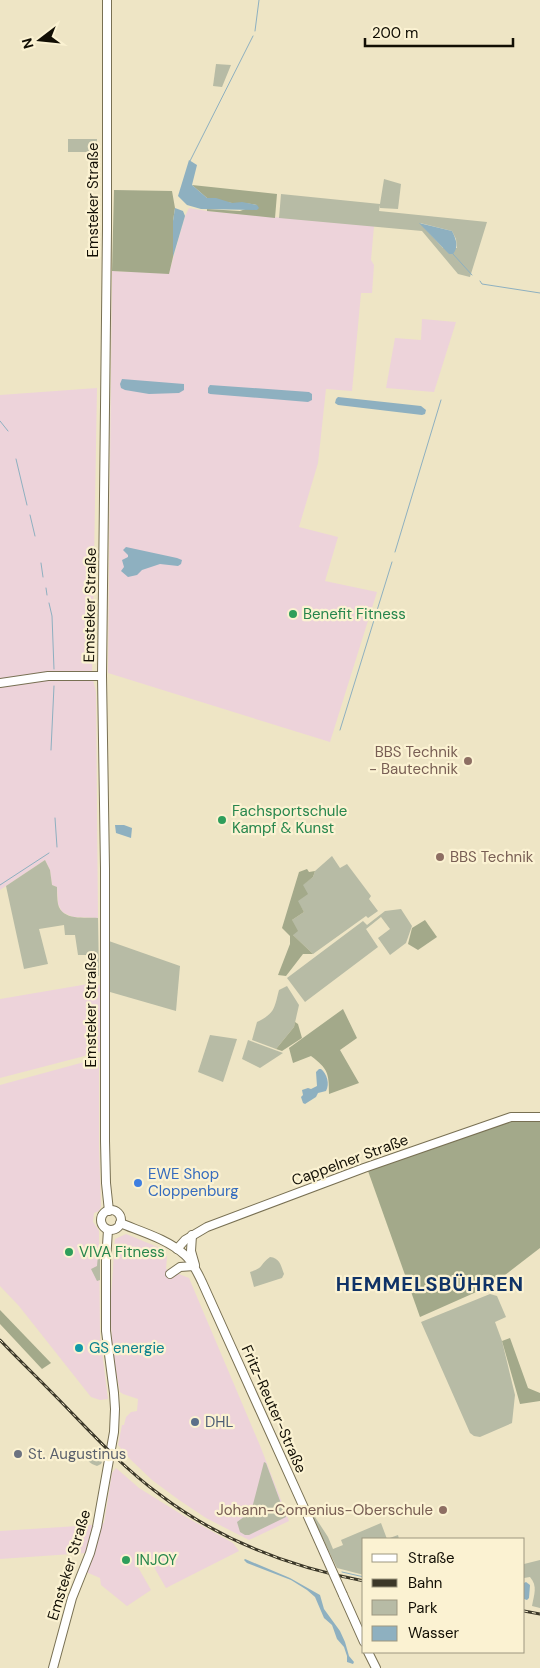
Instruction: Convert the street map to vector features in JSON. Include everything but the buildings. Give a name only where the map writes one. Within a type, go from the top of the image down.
[{"type":"street","name":"Emsteker Straße","points":[[53,1668],[72,1598],[90,1553],[97,1527],[114,1432],[115,1409],[106,1330],[108,1230],[103,1227],[101,1218],[109,1210],[104,1141],[105,868],[102,676],[107,236],[107,0]]},
{"type":"street","points":[[0,683],[48,676],[102,676]]},
{"type":"street","name":"Cappelner Straße","points":[[177,1249],[192,1235],[207,1227],[340,1177],[511,1117],[540,1117]]},
{"type":"street","points":[[108,1230],[117,1228],[120,1223],[119,1214],[109,1210]]},
{"type":"street","name":"Fritz-Reuter-Straße","points":[[120,1223],[177,1249],[187,1257],[195,1268],[362,1638]]},
{"type":"street","points":[[170,1274],[180,1267],[195,1268],[191,1251],[192,1235]]},
{"type":"street","points":[[368,1653],[376,1668]]},
{"type":"shaded area","points":[[189,208],[374,226],[371,260],[374,265],[372,293],[361,293],[352,391],[326,389],[318,463],[299,527],[338,537],[325,581],[377,592],[330,742],[108,673],[112,271],[169,273]]},
{"type":"shaded area","points":[[422,319],[456,322],[434,392],[386,388],[395,338],[421,340]]},
{"type":"shaded area","points":[[97,388],[92,676],[96,692],[98,918],[73,917],[62,912],[58,904],[57,887],[52,885],[50,870],[45,860],[0,890],[0,395]]},
{"type":"shaded area","points":[[94,983],[100,985],[100,1052],[0,1078],[0,999]]},
{"type":"shaded area","points":[[99,1058],[101,1206],[99,1211],[94,1213],[93,1222],[99,1231],[100,1335],[108,1399],[100,1400],[91,1397],[19,1306],[0,1286],[0,1085]]},
{"type":"shaded area","points":[[126,1234],[165,1250],[167,1257],[166,1269],[189,1278],[261,1448],[289,1521],[249,1540],[206,1518],[179,1500],[152,1480],[118,1445],[122,1425],[124,1425],[126,1417],[131,1412],[137,1411],[138,1399],[120,1392],[113,1357],[111,1296],[115,1239]]},
{"type":"shaded area","points":[[116,1468],[139,1488],[233,1543],[239,1551],[166,1588],[147,1555],[144,1554],[135,1562],[151,1590],[127,1606],[101,1585],[100,1578],[86,1572],[90,1561],[93,1559],[86,1553],[0,1559],[0,1531],[104,1523],[112,1473]]},
{"type":"green space","points":[[216,64],[231,65],[222,87],[213,86]]},
{"type":"green space","points":[[68,139],[97,139],[96,152],[68,152]]},
{"type":"green space","points":[[384,179],[401,184],[398,209],[380,208],[380,205],[379,211],[487,222],[470,277],[458,274],[422,231],[279,218],[281,194],[380,204]],"holes":[[[420,223],[452,231],[456,239],[457,248],[443,248]]]},
{"type":"green space","points":[[192,185],[277,194],[275,218],[207,211],[207,209],[240,211],[257,205],[207,198]]},
{"type":"green space","points":[[114,190],[172,191],[175,208],[173,257],[169,274],[112,271]]},
{"type":"green space","points":[[332,856],[340,868],[347,864],[371,896],[369,899],[378,911],[368,918],[366,916],[313,954],[293,935],[292,920],[304,912],[297,901],[302,885],[313,877],[315,871]]},
{"type":"green space","points":[[45,860],[50,870],[52,885],[57,887],[60,909],[69,916],[98,918],[99,976],[94,977],[94,955],[78,955],[75,935],[65,935],[64,925],[39,929],[48,964],[24,969],[6,886]]},
{"type":"green space","points":[[307,869],[309,872],[315,871],[313,877],[303,885],[308,894],[298,901],[304,912],[292,920],[298,931],[293,935],[313,954],[303,954],[286,976],[278,975],[290,944],[290,936],[282,928],[299,872]]},
{"type":"green space","points":[[401,909],[412,926],[406,943],[390,955],[378,938],[390,929],[381,917],[366,929],[378,947],[305,1002],[287,978],[363,921],[367,925],[385,911]]},
{"type":"green space","points":[[425,920],[437,937],[418,950],[408,944],[412,928]]},
{"type":"green space","points":[[106,940],[180,966],[176,1011],[110,992]]},
{"type":"green space","points":[[287,986],[299,1005],[294,1027],[276,1049],[252,1040],[257,1022],[271,1013],[279,990]]},
{"type":"green space","points":[[343,1009],[357,1038],[340,1050],[359,1083],[329,1094],[328,1076],[321,1064],[311,1056],[293,1063],[289,1048]]},
{"type":"green space","points":[[295,1022],[298,1024],[302,1038],[282,1051],[276,1049],[294,1027]]},
{"type":"green space","points":[[210,1035],[237,1039],[223,1082],[198,1072]]},
{"type":"green space","points":[[248,1040],[283,1053],[260,1068],[242,1059]]},
{"type":"green space","points":[[512,1121],[540,1122],[540,1248],[492,1285],[420,1317],[368,1171]]},
{"type":"green space","points":[[100,1254],[100,1280],[97,1281],[91,1269],[97,1266],[98,1255]]},
{"type":"green space","points":[[270,1257],[280,1263],[284,1274],[282,1278],[254,1287],[250,1272],[260,1267]]},
{"type":"green space","points":[[490,1294],[497,1296],[506,1317],[495,1322],[502,1341],[515,1395],[512,1423],[480,1437],[470,1433],[421,1322]]},
{"type":"green space","points":[[0,1310],[51,1363],[42,1369],[0,1324]]},
{"type":"green space","points":[[510,1338],[528,1388],[540,1393],[540,1401],[520,1404],[502,1341]]},
{"type":"green space","points":[[87,1451],[95,1453],[98,1460],[102,1462],[101,1464],[97,1466],[90,1462],[86,1456]]},
{"type":"green space","points":[[264,1462],[286,1517],[249,1535],[245,1535],[240,1532],[237,1522],[245,1516],[247,1511],[251,1512]]},
{"type":"green space","points":[[315,1517],[328,1537],[333,1549],[343,1545],[341,1540],[381,1523],[387,1538],[362,1538],[362,1574],[337,1568],[313,1518]]},
{"type":"green space","points":[[540,1560],[540,1608],[532,1606],[535,1587],[530,1577],[525,1578],[525,1564]]},
{"type":"water","points":[[189,160],[197,165],[192,185],[207,198],[216,198],[232,203],[242,202],[257,205],[259,208],[257,210],[201,209],[187,205],[178,196]]},
{"type":"water","points":[[175,208],[183,211],[185,216],[173,257],[173,221]]},
{"type":"water","points":[[419,223],[452,231],[456,243],[456,249],[453,254],[449,254]]},
{"type":"water","points":[[122,379],[184,384],[184,390],[179,393],[149,394],[125,390],[121,388]]},
{"type":"water","points":[[210,385],[309,392],[312,394],[312,400],[308,402],[210,394],[208,393],[208,388]]},
{"type":"water","points":[[338,397],[421,406],[426,410],[425,414],[422,415],[338,405],[335,403]]},
{"type":"water","points":[[126,547],[177,558],[182,560],[181,564],[178,566],[160,564],[142,570],[137,575],[128,577],[121,571],[124,567],[122,560],[128,557],[123,550]]},
{"type":"water","points":[[115,825],[124,825],[132,828],[131,838],[116,833]]},
{"type":"water","points":[[319,1069],[323,1071],[328,1082],[326,1091],[318,1093],[316,1097],[305,1104],[301,1097],[303,1095],[302,1090],[317,1086],[316,1072]]},
{"type":"water","points":[[245,1559],[290,1578],[320,1595],[324,1609],[340,1631],[349,1656],[354,1662],[353,1664],[347,1662],[344,1647],[337,1639],[332,1625],[324,1618],[315,1597],[291,1580],[247,1563]]},
{"type":"water","points":[[525,1582],[530,1585],[529,1598],[527,1600],[525,1599]]},
{"type":"waterway","points":[[255,31],[259,0]]},
{"type":"waterway","points":[[190,161],[253,36]]},
{"type":"waterway","points":[[453,254],[472,275]]},
{"type":"waterway","points":[[480,281],[482,284],[540,293]]},
{"type":"waterway","points":[[395,552],[441,400]]},
{"type":"waterway","points":[[0,421],[8,431]]},
{"type":"waterway","points":[[16,459],[27,505]]},
{"type":"waterway","points":[[30,515],[35,536]]},
{"type":"waterway","points":[[340,730],[392,562]]},
{"type":"waterway","points":[[41,563],[43,577]]},
{"type":"waterway","points":[[46,588],[47,595]]},
{"type":"waterway","points":[[49,603],[52,616],[54,669]]},
{"type":"waterway","points":[[51,750],[54,686]]},
{"type":"waterway","points":[[55,818],[57,847]]},
{"type":"waterway","points":[[0,885],[49,853]]},
{"type":"waterway","points":[[342,1572],[362,1577]]},
{"type":"railway","points":[[0,1340],[123,1464],[146,1484],[182,1510],[206,1525],[256,1550],[309,1568],[362,1581]]},
{"type":"railway","points":[[525,1611],[540,1614]]},
{"type":"place","name":"Benefit Fitness","points":[[293,614]]},
{"type":"place","name":"BBS Technik - Bautechnik","points":[[468,761]]},
{"type":"place","name":"Fachsportschule Kampf & Kunst","points":[[222,820]]},
{"type":"place","name":"BBS Technik","points":[[440,857]]},
{"type":"place","name":"EWE Shop Cloppenburg","points":[[138,1183]]},
{"type":"place","name":"VIVA Fitness","points":[[69,1252]]},
{"type":"place","name":"GS energie","points":[[79,1348]]},
{"type":"place","name":"DHL","points":[[195,1422]]},
{"type":"place","name":"St. Augustinus","points":[[18,1454]]},
{"type":"place","name":"Johann-Comenius-Oberschule","points":[[443,1510]]},
{"type":"place","name":"INJOY","points":[[126,1560]]},
{"type":"district","name":"HEMMELSBÜHREN","points":[[430,1284]]}]
